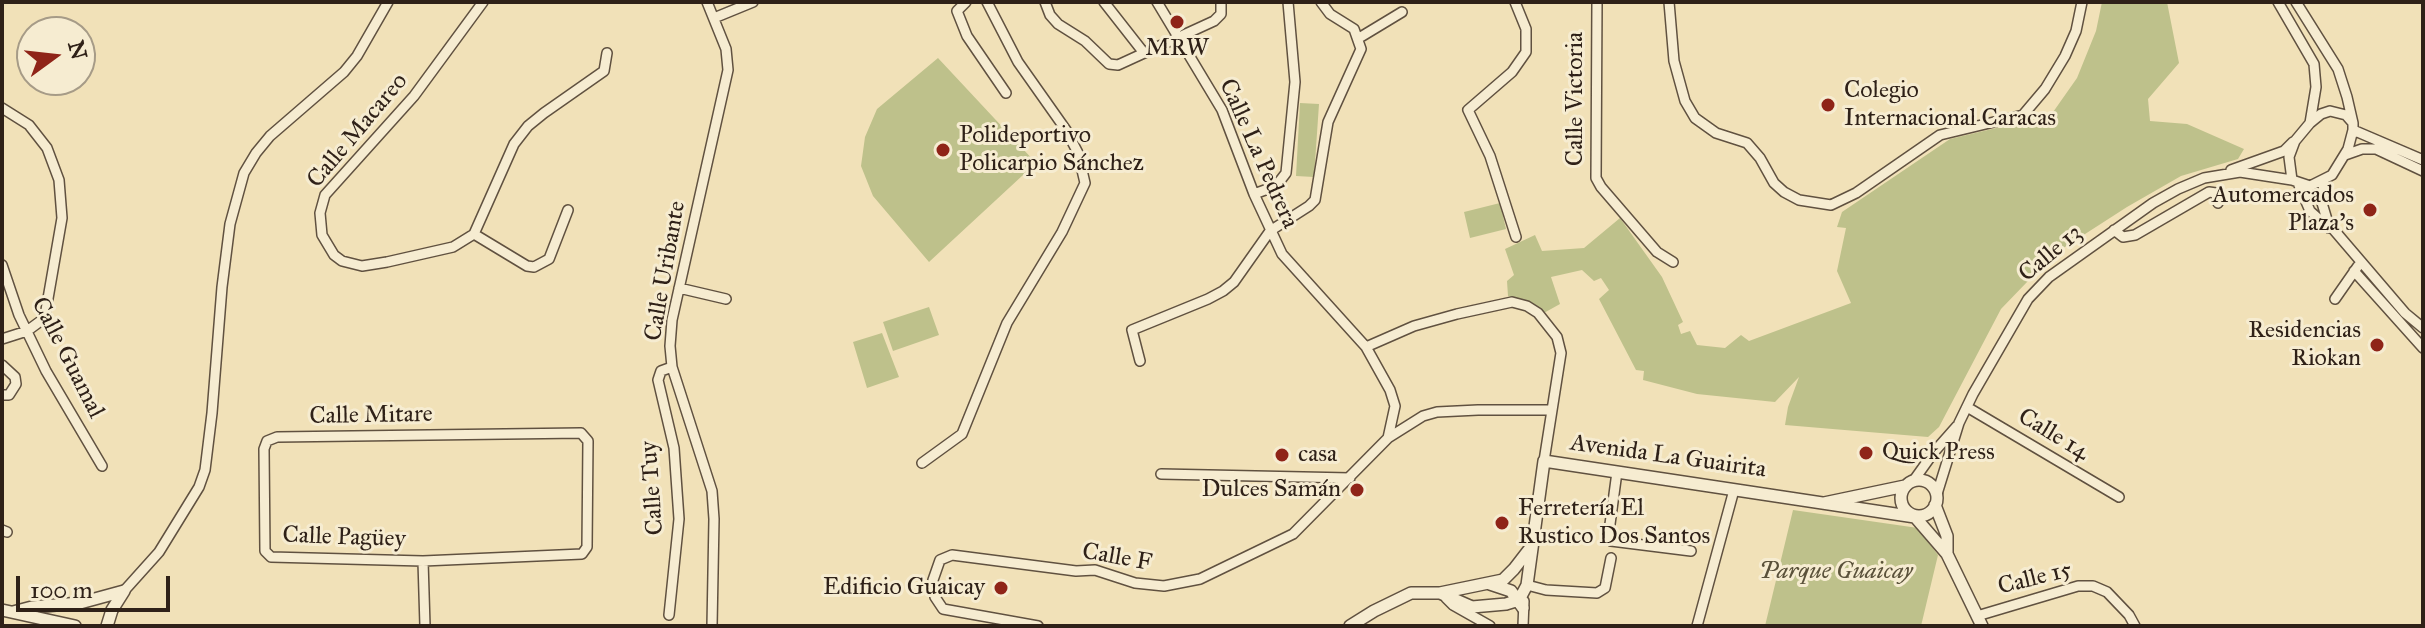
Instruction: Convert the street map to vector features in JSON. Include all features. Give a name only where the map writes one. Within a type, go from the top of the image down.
[{"type":"street","points":[[107,626],[112,610],[124,591],[159,552],[199,487],[205,470],[230,224],[244,173],[270,136],[344,72],[357,56],[388,2]]},
{"type":"street","name":"Calle Macareo","points":[[474,234],[453,247],[438,251],[373,265],[353,264],[334,255],[327,246],[322,235],[320,213],[325,195],[414,96],[483,2]]},
{"type":"street","name":"Calle Uribante","points":[[707,2],[726,49],[728,70],[671,336],[672,367],[712,491],[712,626]]},
{"type":"street","points":[[714,18],[753,2]]},
{"type":"street","points":[[966,2],[957,11],[967,36],[1006,93]]},
{"type":"street","points":[[922,463],[962,434],[1007,323],[1062,232],[1085,183],[1078,153],[1066,130],[1018,62],[987,2]]},
{"type":"street","points":[[1045,2],[1058,24],[1085,41],[1109,64],[1118,65],[1216,19],[1221,12],[1221,2]]},
{"type":"street","points":[[1104,2],[1144,53]]},
{"type":"street","name":"Calle La Pedrera","points":[[1157,2],[1222,110],[1254,194],[1282,254],[1366,347],[1390,390],[1395,406],[1388,438]]},
{"type":"street","points":[[1254,194],[1276,186],[1286,173],[1295,82],[1294,42],[1288,2]]},
{"type":"street","points":[[1140,361],[1132,330],[1223,291],[1234,282],[1270,231],[1315,200],[1328,122],[1345,79],[1360,53],[1359,38],[1353,28],[1330,14],[1321,2]]},
{"type":"street","points":[[1515,2],[1528,37],[1523,59],[1468,110],[1490,156],[1516,237]]},
{"type":"street","name":"Calle Victoria","points":[[1597,2],[1596,178],[1657,252],[1673,262]]},
{"type":"street","points":[[1669,2],[1674,61],[1685,101],[1695,118],[1716,133],[1747,143],[1774,183],[1784,192],[1799,200],[1831,205],[1856,193],[1940,135],[2023,115],[2045,89],[2065,56],[2076,31],[2082,2]]},
{"type":"street","points":[[2278,2],[2314,64],[2316,87],[2310,123]]},
{"type":"street","points":[[2295,181],[2310,186],[2324,181],[2337,169],[2345,155],[2353,126],[2338,69],[2296,2]]},
{"type":"street","points":[[1359,38],[1402,12]]},
{"type":"street","points":[[568,210],[549,259],[534,267],[527,266],[474,234],[514,144],[528,126],[544,113],[604,71],[607,53]]},
{"type":"street","points":[[2,108],[29,125],[41,138],[56,167],[61,191],[60,237],[46,310],[42,320],[27,331],[2,339]]},
{"type":"street","points":[[2423,160],[2353,126],[2346,115],[2330,111],[2310,123],[2295,141],[2289,157],[2295,181],[2310,211],[2335,232],[2405,313],[2423,328]]},
{"type":"street","name":"Calle 13","points":[[1936,500],[1959,423],[1967,407],[2028,299],[2049,277],[2178,189],[2284,151],[2295,141]]},
{"type":"street","points":[[2345,155],[2362,149],[2376,149],[2423,171]]},
{"type":"street","name":"Calle 13","points":[[2224,173],[2252,172],[2295,181]]},
{"type":"street","points":[[2324,181],[2323,212],[2335,232]]},
{"type":"street","points":[[2114,230],[2123,237],[2135,235],[2209,192],[2216,193],[2218,203]]},
{"type":"street","points":[[2335,299],[2362,260]]},
{"type":"street","name":"Calle Guamal","points":[[2,265],[46,371],[102,466]]},
{"type":"street","points":[[2354,271],[2423,348]]},
{"type":"street","points":[[679,288],[726,299]]},
{"type":"street","points":[[1366,347],[1414,326],[1512,302],[1538,313],[1557,337],[1561,353],[1544,461]]},
{"type":"street","points":[[2,365],[15,377],[16,384],[9,395],[2,395]]},
{"type":"street","name":"Calle Tuy","points":[[669,615],[678,538],[678,496],[674,448],[658,380],[661,371],[672,367]]},
{"type":"street","name":"Calle 14","points":[[1967,407],[2119,497]]},
{"type":"street","name":"Calle F","points":[[1038,626],[943,609],[935,597],[933,580],[940,560],[952,555],[1076,571],[1095,570],[1135,583],[1164,586],[1200,579],[1293,534],[1388,438],[1423,416],[1437,412],[1552,410]]},
{"type":"street","name":"Calle 13","points":[[1910,483],[1959,423]]},
{"type":"street","name":"Calle Mitare","points":[[265,551],[264,449],[267,441],[277,437],[586,435]]},
{"type":"street","name":"Calle Pagüey","points":[[265,551],[271,557],[423,561],[582,554],[587,547],[586,435]]},
{"type":"street","name":"Avenida La Guairita","points":[[1440,593],[1472,607],[1521,604],[1527,586],[1544,461],[1823,503],[1839,508],[1915,517]]},
{"type":"street","points":[[1617,472],[1608,539],[1691,551]]},
{"type":"street","points":[[1161,474],[1350,478]]},
{"type":"street","points":[[1947,554],[1947,536],[1930,483],[1910,483],[1901,498],[1902,504],[1947,554],[1979,621]]},
{"type":"street","name":"Avenida La Guairita","points":[[1823,503],[1910,483]]},
{"type":"street","points":[[1697,626],[1734,490]]},
{"type":"street","points":[[1915,517],[1926,515],[1936,500]]},
{"type":"street","name":"Avenida La Guairita","points":[[1350,626],[1411,593],[1440,593],[1509,576],[1531,546]]},
{"type":"street","points":[[1527,586],[1597,593],[1605,588],[1611,558]]},
{"type":"street","name":"Calle Pagüey","points":[[423,561],[425,626]]},
{"type":"street","points":[[1489,583],[1506,588],[1521,604],[1523,626]]},
{"type":"street","name":"Calle 15","points":[[1979,621],[2078,586],[2093,586],[2107,592],[2135,626]]},
{"type":"street","points":[[8,611],[80,603],[124,591]]},
{"type":"street","points":[[1440,593],[1453,605],[1490,626]]},
{"type":"street","points":[[8,611],[75,626]]},
{"type":"green space","points":[[2102,2],[2167,2],[2179,63],[2148,99],[2150,121],[2187,124],[2244,149],[2238,159],[2181,176],[2054,254],[2001,309],[1939,427],[1928,437],[1785,425],[1799,377],[1775,402],[1697,394],[1643,380],[1644,371],[1636,370],[1599,299],[1609,290],[1601,278],[1594,281],[1582,270],[1551,277],[1560,304],[1542,314],[1532,305],[1508,296],[1507,281],[1514,275],[1505,249],[1535,235],[1542,251],[1584,248],[1620,218],[1662,277],[1683,322],[1678,325],[1681,334],[1690,331],[1697,345],[1725,348],[1741,335],[1749,341],[1851,303],[1837,271],[1846,228],[1837,227],[1842,212],[1950,139],[2051,115],[2077,78],[2096,31]]},
{"type":"green space","name":"Polideportivo Policarpio Sánchez","points":[[938,58],[1036,163],[929,262],[873,196],[861,166],[865,137],[877,109]]},
{"type":"green space","points":[[1300,103],[1319,104],[1314,177],[1296,176]]},
{"type":"green space","points":[[1500,203],[1506,229],[1470,238],[1464,212]]},
{"type":"green space","points":[[929,307],[939,335],[893,351],[883,322]]},
{"type":"green space","points":[[882,333],[899,377],[867,388],[853,342]]},
{"type":"green space","name":"Parque Guaicay","points":[[1793,510],[1918,528],[1938,555],[1921,626],[1765,626]]},
{"type":"place","name":"MRW","points":[[1177,22]]},
{"type":"place","name":"Colegio Internacional Caracas","points":[[1828,105]]},
{"type":"place","name":"Polideportivo Policarpio Sánchez","points":[[943,150]]},
{"type":"place","name":"Automercados Plaza's","points":[[2370,210]]},
{"type":"place","name":"Residencias Riokan","points":[[2377,345]]},
{"type":"place","name":"Quick Press","points":[[1866,453]]},
{"type":"place","name":"casa","points":[[1282,455]]},
{"type":"place","name":"Dulces Samán","points":[[1357,490]]},
{"type":"place","name":"Ferretería El Rustico Dos Santos","points":[[1502,523]]},
{"type":"place","name":"Edificio Guaicay","points":[[1001,588]]}]
